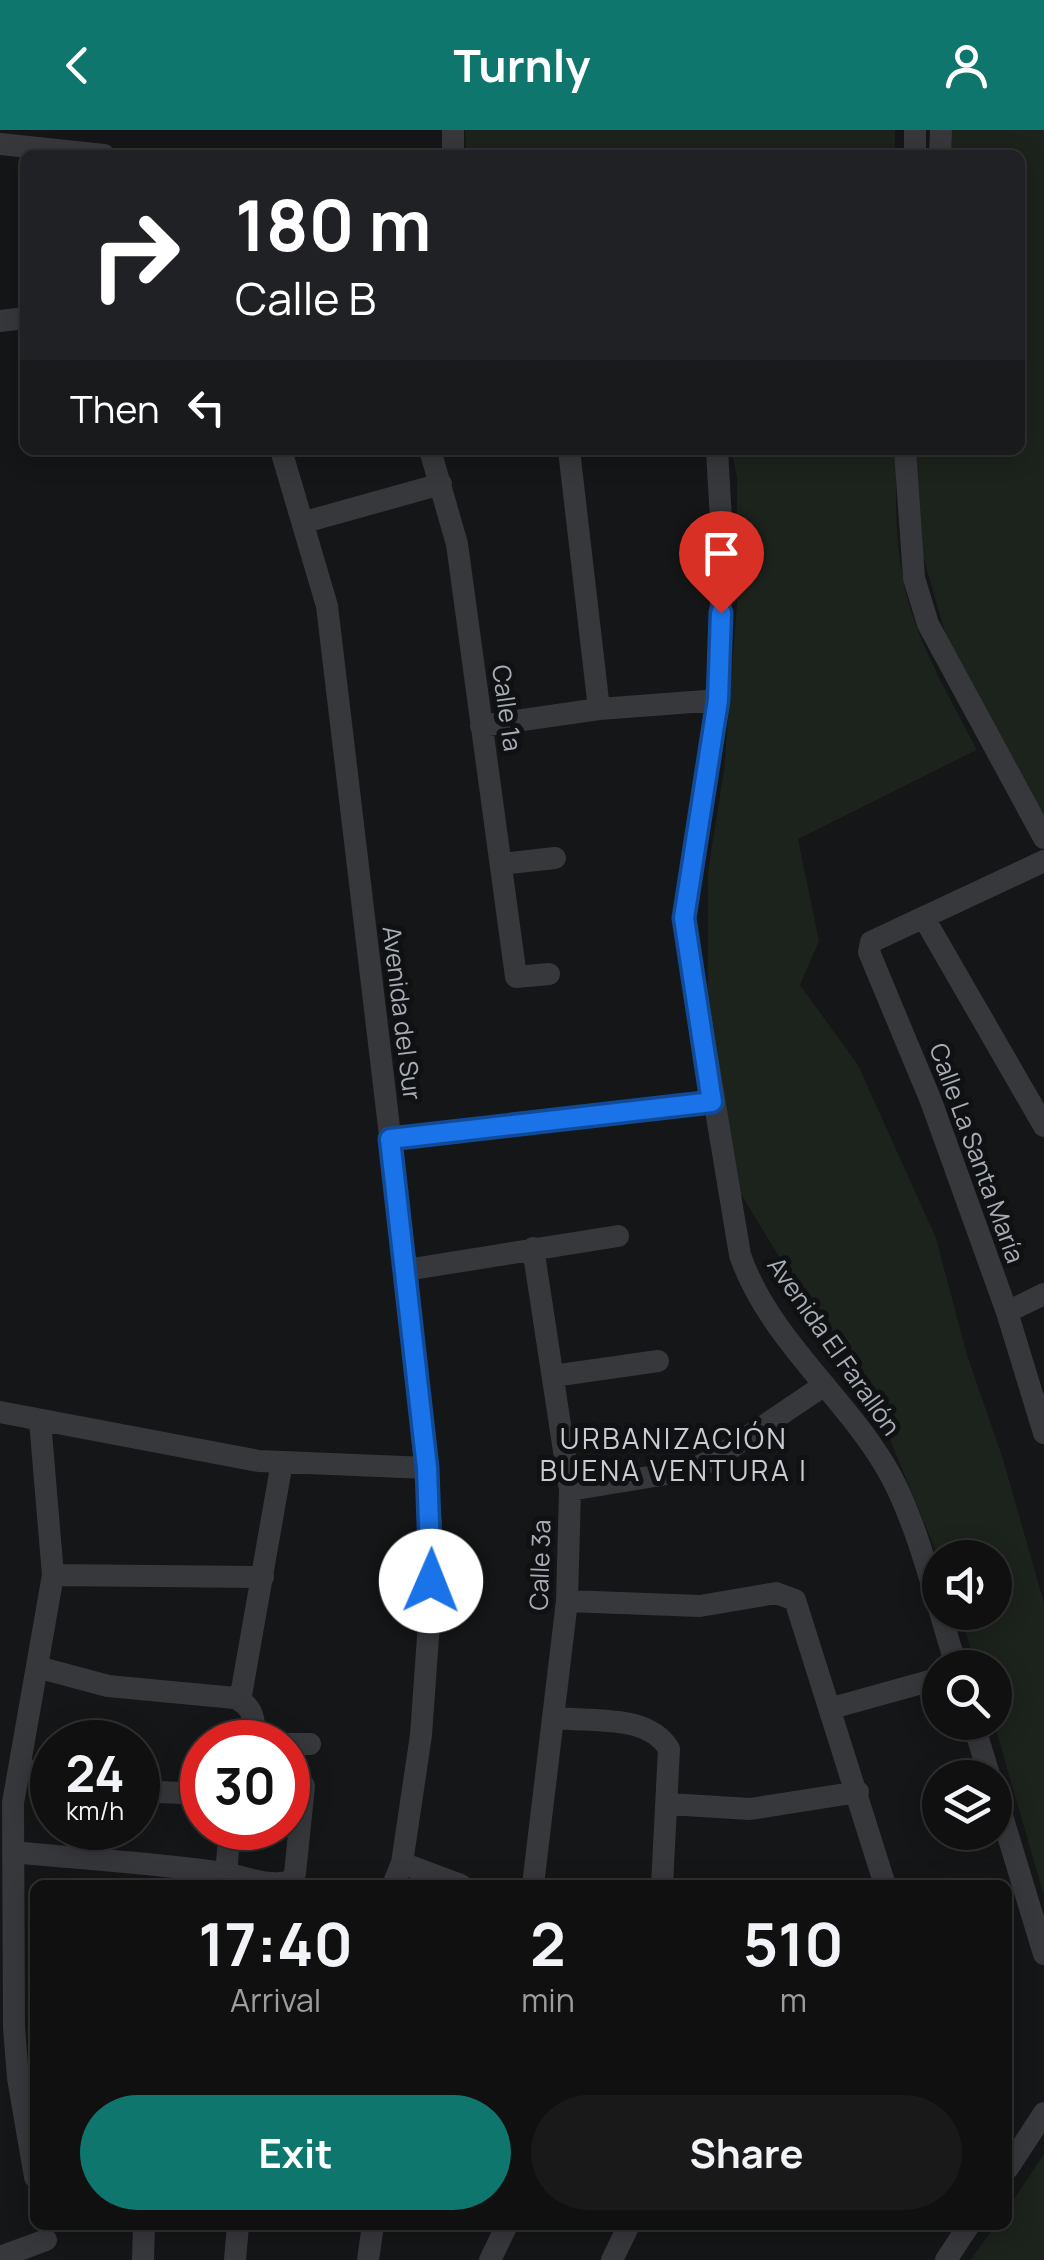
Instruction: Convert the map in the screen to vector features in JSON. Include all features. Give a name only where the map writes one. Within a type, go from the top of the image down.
[{"type":"street","points":[[0,144],[57,150]]},
{"type":"street","name":"Avenida del Sur","points":[[283,455],[327,606],[432,1523],[421,1735],[402,1863],[395,1880]]},
{"type":"street","name":"Calle 1a","points":[[432,455],[457,544],[516,977],[549,974]]},
{"type":"street","points":[[570,455],[599,709]]},
{"type":"street","name":"Avenida El Farallón","points":[[717,455],[722,538],[718,700],[684,918],[712,1102],[747,1275],[892,1478],[950,1650]]},
{"type":"street","points":[[905,455],[914,578],[928,624],[1044,838]]},
{"type":"street","points":[[305,522],[441,484]]},
{"type":"street","points":[[481,726],[599,709],[718,700]]},
{"type":"street","points":[[500,864],[555,858]]},
{"type":"street","points":[[1044,861],[924,918],[1044,1126]]},
{"type":"street","name":"Calle La Santa María","points":[[924,918],[871,942],[869,952],[931,1101],[1006,1312],[1044,1433]]},
{"type":"street","points":[[390,1139],[712,1102]]},
{"type":"street","points":[[406,1270],[618,1236]]},
{"type":"street","name":"Calle 3a","points":[[534,1248],[570,1490],[567,1600],[535,1880]]},
{"type":"street","points":[[1006,1312],[1044,1294]]},
{"type":"street","points":[[553,1376],[658,1361]]},
{"type":"street","points":[[570,1490],[691,1470],[716,1458],[823,1386]]},
{"type":"street","points":[[0,1412],[282,1462],[427,1468]]},
{"type":"street","points":[[30,2150],[7,2028],[24,2004],[24,1952],[7,1802],[20,1768],[53,1575],[40,1421]]},
{"type":"street","points":[[240,1700],[282,1462]]},
{"type":"street","points":[[53,1575],[262,1576]]},
{"type":"street","points":[[567,1600],[700,1606],[787,1594],[795,1600],[884,1880]]},
{"type":"street","points":[[37,1668],[108,1686],[240,1700],[253,1714],[253,1720]]},
{"type":"street","points":[[832,1708],[922,1683]]},
{"type":"street","points":[[556,1718],[645,1726],[659,1732],[669,1748],[662,1880]]},
{"type":"street","points":[[20,1768],[30,1770]]},
{"type":"street","points":[[669,1804],[750,1809],[858,1792]]},
{"type":"street","points":[[226,1874],[228,1850]]},
{"type":"street","points":[[292,1880],[296,1850]]},
{"type":"street","points":[[1012,1850],[1044,1954]]},
{"type":"street","points":[[13,1852],[226,1874],[250,1880]]},
{"type":"street","points":[[402,1863],[448,1880]]},
{"type":"street","points":[[1012,2162],[1044,2112]]},
{"type":"street","points":[[143,2260],[144,2230]]},
{"type":"street","points":[[236,2260],[238,2230]]},
{"type":"street","points":[[368,2260],[372,2230]]},
{"type":"street","points":[[490,2260],[505,2230]]},
{"type":"street","points":[[612,2260],[627,2230]]},
{"type":"street","points":[[946,2260],[966,2230]]},
{"type":"street","points":[[0,2257],[47,2242]]},
{"type":"shaded area","points":[[465,130],[895,130],[895,150],[466,150]]},
{"type":"shaded area","points":[[947,130],[1044,130],[1044,815],[946,637],[919,542],[915,455],[1025,455],[1025,150],[945,150]]},
{"type":"shaded area","points":[[733,455],[897,455],[898,537],[910,608],[977,750],[798,839],[819,941],[800,985],[858,1065],[936,1238],[967,1355],[1003,1459],[1044,1603],[1044,1896],[1012,1785],[1012,1760],[1005,1760],[999,1740],[1012,1740],[1012,1650],[971,1650],[965,1630],[1012,1630],[1012,1540],[931,1540],[888,1435],[723,1165],[708,1074],[708,871],[724,770],[737,604],[737,478]]},
{"type":"shaded area","points":[[1044,2154],[1044,2260],[970,2260],[992,2230],[1012,2230],[1012,2202]]},
{"type":"district","name":"URBANIZACIÓN BUENA VENTURA I","points":[[674,1455]]},
{"type":"route","points":[[431,1581],[432,1523],[427,1468],[390,1139],[712,1102],[684,918],[718,700],[721,613]]}]
